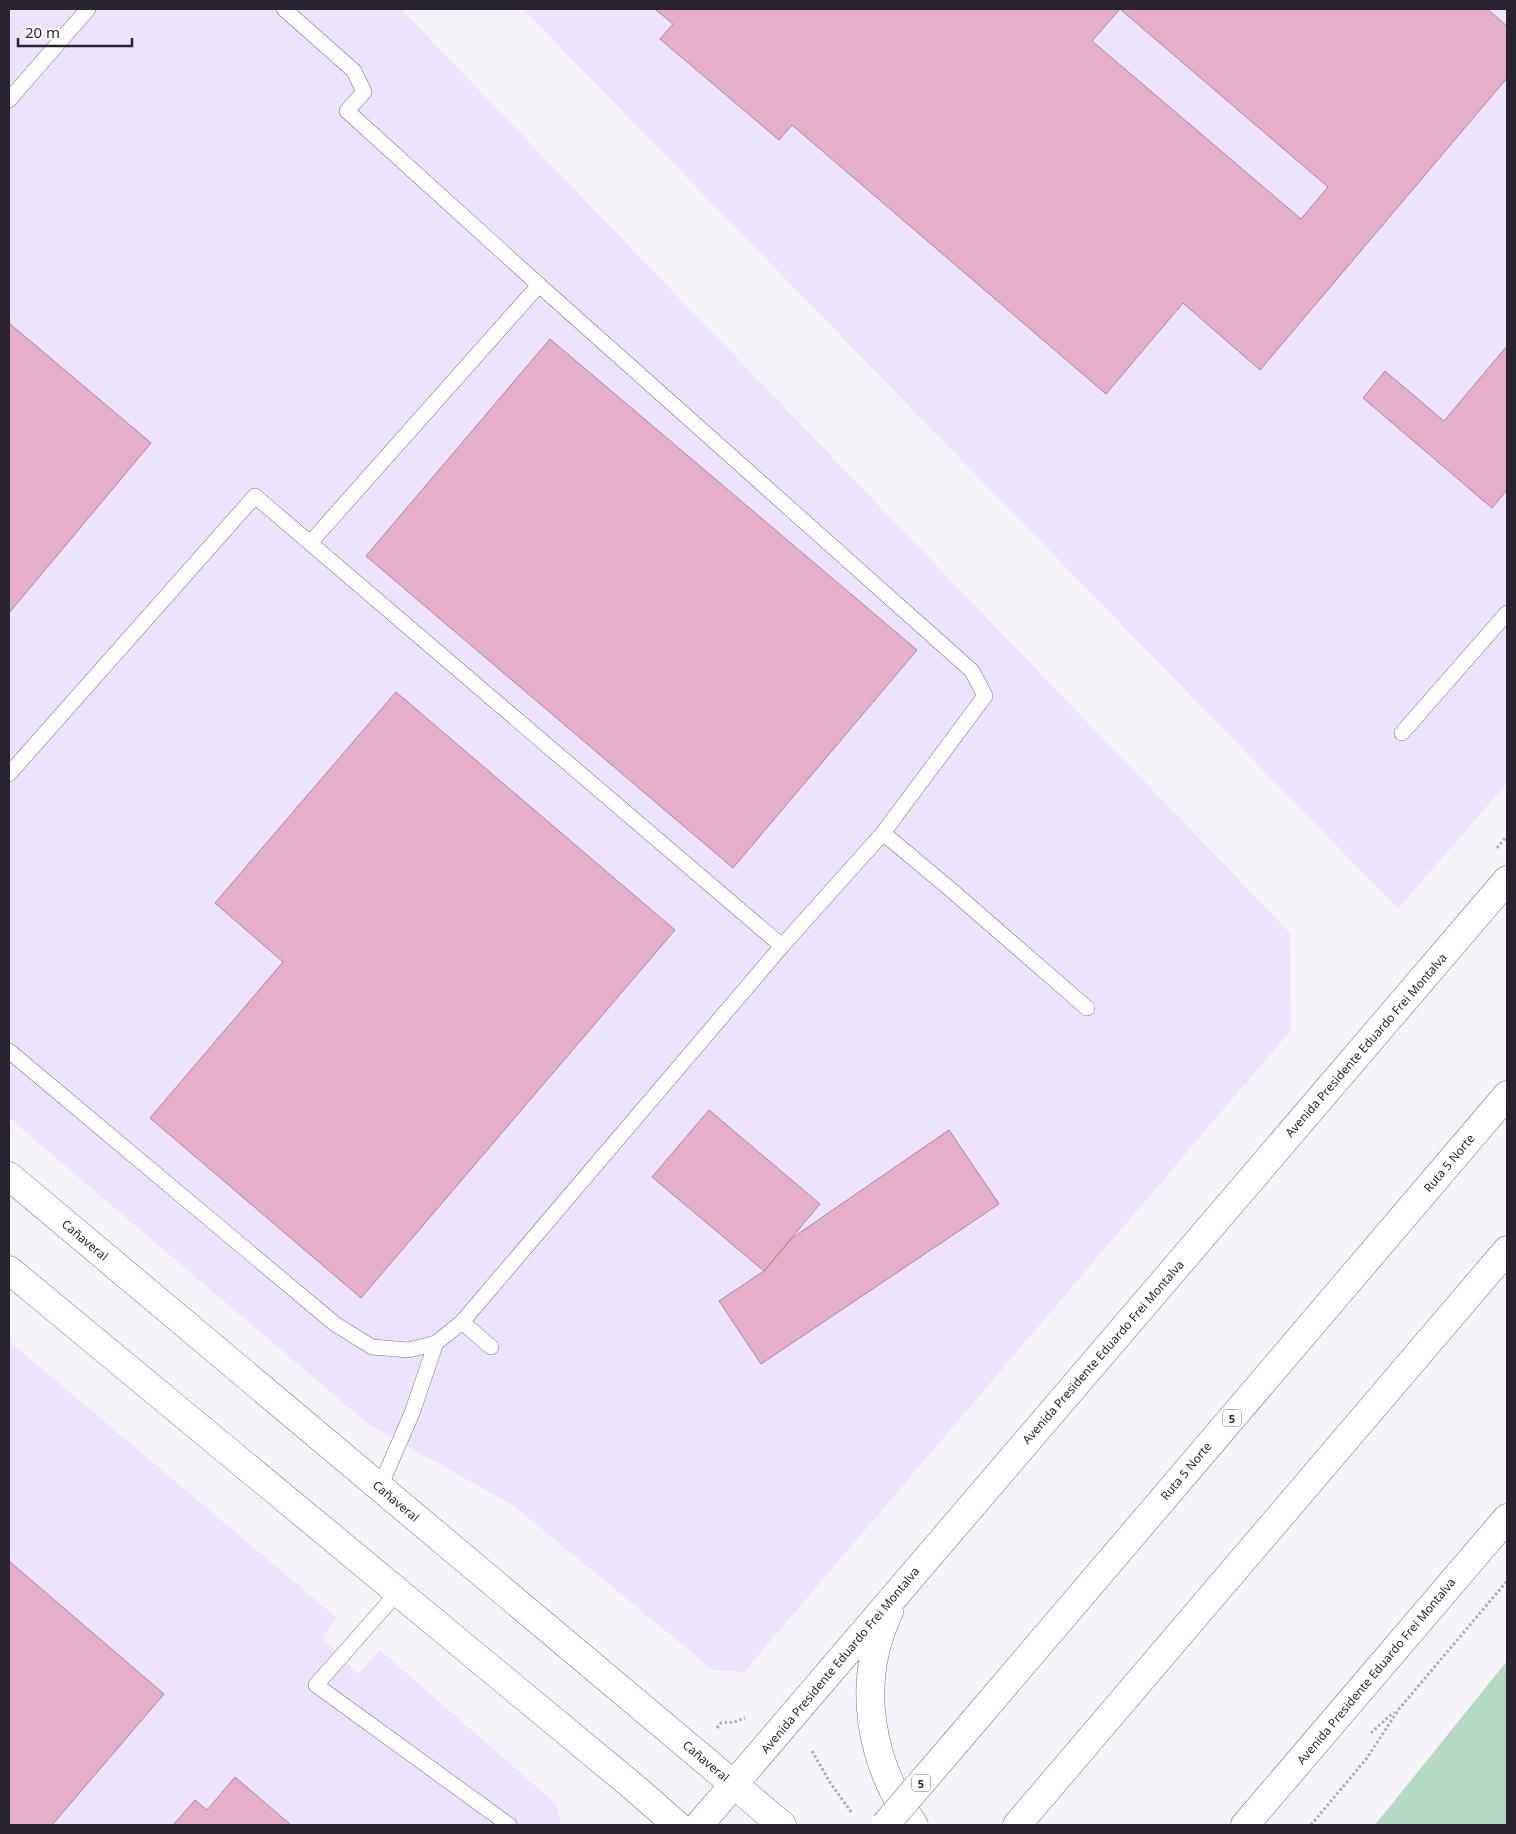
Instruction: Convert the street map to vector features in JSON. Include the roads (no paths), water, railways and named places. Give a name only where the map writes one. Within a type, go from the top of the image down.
[{"type":"main road","name":"Avenida Presidente Eduardo Frei Montalva","points":[[699,1825],[1507,880]]},
{"type":"main road","name":"Ruta 5 Norte","points":[[885,1825],[1507,1094]]},
{"type":"main road","name":"Cañaveral","points":[[9,1176],[782,1825]]},
{"type":"main road","points":[[1025,1816],[1507,1250]]},
{"type":"main road","points":[[9,1270],[677,1825]]},
{"type":"main road","name":"Avenida Presidente Eduardo Frei Montalva","points":[[1245,1825],[1507,1518]]},
{"type":"main road","points":[[902,1586],[877,1644],[871,1675],[870,1707],[874,1739],[883,1769],[896,1798],[914,1825]]},
{"type":"lane","points":[[9,100],[88,9]]},
{"type":"lane","points":[[9,1051],[335,1324],[372,1347],[409,1350],[436,1343],[462,1322],[782,946],[883,833],[986,696],[972,672],[347,112],[364,92],[354,71],[284,9]]},
{"type":"lane","points":[[310,543],[539,285]]},
{"type":"lane","points":[[9,774],[254,496],[782,946]]},
{"type":"lane","points":[[1402,733],[1507,612]]},
{"type":"lane","points":[[883,833],[1087,1008]]},
{"type":"lane","points":[[462,1322],[491,1347]]},
{"type":"lane","points":[[380,1487],[412,1413],[436,1343]]},
{"type":"lane","points":[[397,1593],[316,1685],[509,1825]]}]
